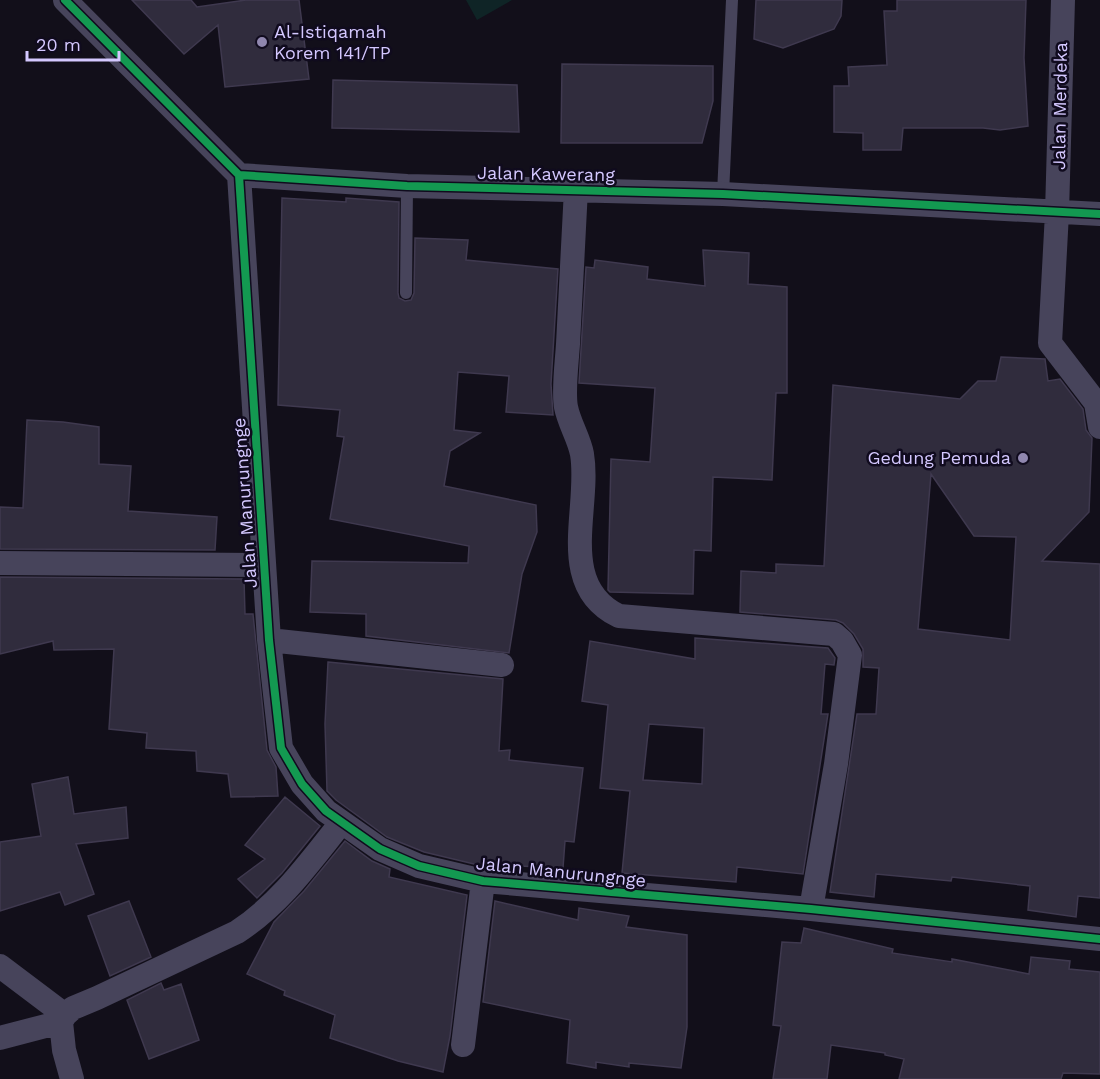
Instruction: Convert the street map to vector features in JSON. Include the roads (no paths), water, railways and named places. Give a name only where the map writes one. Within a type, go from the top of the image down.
[{"type":"street","points":[[64,0],[239,175]]},
{"type":"street","name":"Jalan Merdeka","points":[[1063,0],[1058,213],[1050,343],[1096,403],[1100,427]]},
{"type":"street","name":"Jalan Kawerang","points":[[239,175],[407,186],[723,194],[1100,214]]},
{"type":"street","name":"Jalan Manurungnge","points":[[239,175],[269,640],[281,748],[302,784],[326,811],[380,849],[419,866],[483,881],[811,909],[1100,939]]},
{"type":"street","points":[[576,189],[565,406],[582,453],[581,560],[582,572],[589,591],[606,610],[619,616],[834,634],[842,641],[850,655],[836,764],[811,909]]},
{"type":"street","points":[[0,563],[264,565]]},
{"type":"street","points":[[269,640],[502,665]]},
{"type":"street","points":[[0,1038],[63,1018],[73,1008],[250,924],[270,908],[341,823]]},
{"type":"street","points":[[463,1045],[483,881]]},
{"type":"street","points":[[0,966],[63,1018],[64,1050],[72,1079]]},
{"type":"lane","points":[[723,194],[732,0]]},
{"type":"lane","points":[[406,293],[407,186]]},
{"type":"place","name":"Al-Istiqamah Korem 141/TP","points":[[262,42]]},
{"type":"place","name":"Gedung Pemuda","points":[[1023,458]]}]
